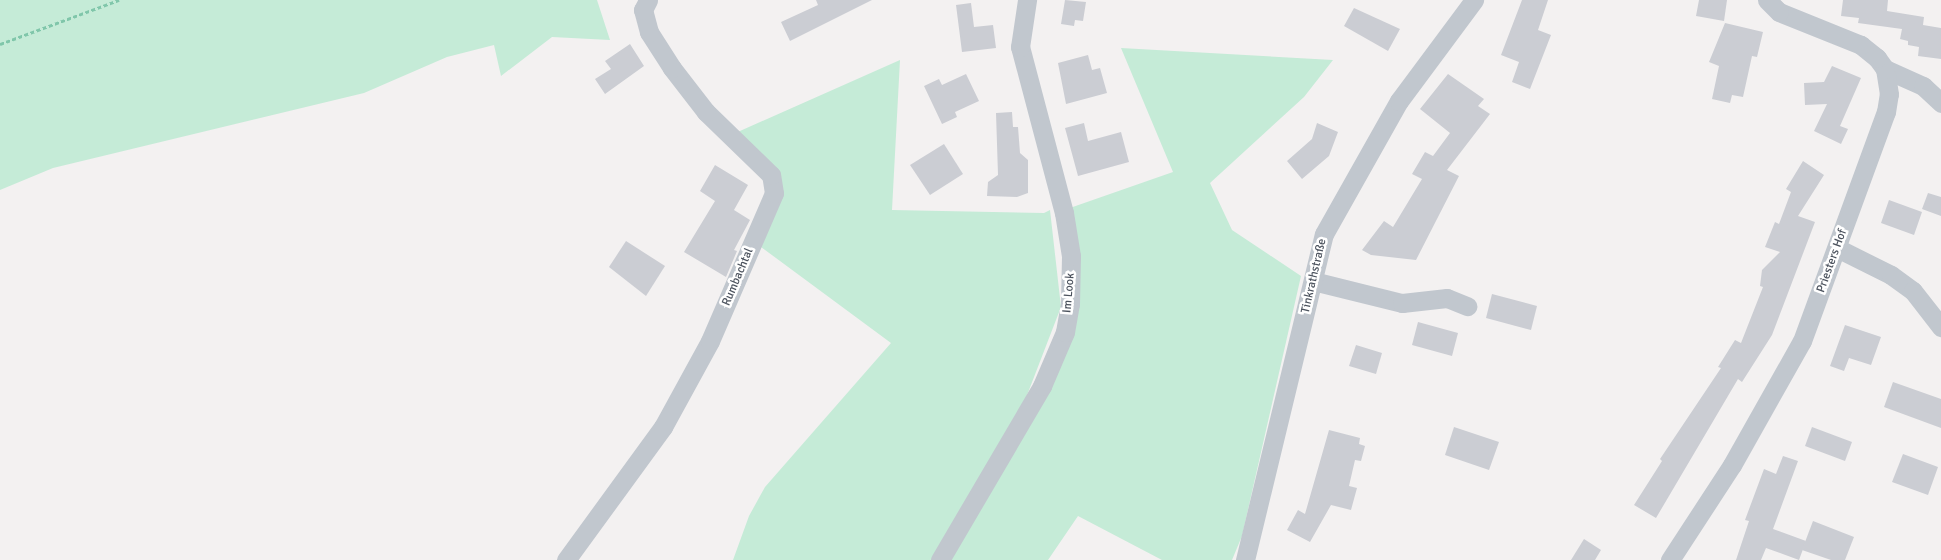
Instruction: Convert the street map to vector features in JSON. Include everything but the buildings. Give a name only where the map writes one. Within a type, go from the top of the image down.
[{"type":"street","name":"Rumbachtal","points":[[566,560],[663,427],[710,340],[774,192],[772,175],[706,112],[672,68],[649,32],[643,10],[648,0]]},
{"type":"street","name":"Im Look","points":[[940,560],[1042,386],[1065,332],[1070,304],[1071,256],[1064,213],[1020,47],[1027,0]]},
{"type":"street","name":"Tinkrathstraße","points":[[1245,560],[1324,234],[1399,101],[1474,0]]},
{"type":"street","name":"Priesters Hof","points":[[1670,560],[1732,465],[1802,341],[1886,112],[1889,94],[1884,70],[1877,58],[1861,45],[1790,17],[1768,0]]},
{"type":"street","points":[[1884,70],[1923,86],[1941,103]]},
{"type":"street","points":[[1837,248],[1892,275],[1913,291],[1941,327]]},
{"type":"street","points":[[1313,282],[1402,303],[1447,298],[1467,306]]},
{"type":"path","points":[[0,44],[120,0]]},
{"type":"green space","points":[[0,0],[597,0],[610,40],[552,37],[501,76],[494,45],[447,57],[364,93],[53,168],[0,190]]},
{"type":"green space","points":[[1121,48],[1333,60],[1304,97],[1210,183],[1232,230],[1301,276],[1242,536],[1232,560],[1162,560],[1078,516],[1048,560],[948,560],[1070,331],[1067,209],[1173,172]]},
{"type":"green space","points":[[900,60],[892,210],[1044,213],[1050,210],[1061,307],[1024,403],[936,560],[733,560],[749,516],[765,487],[891,343],[757,244],[778,189],[731,135]]}]
